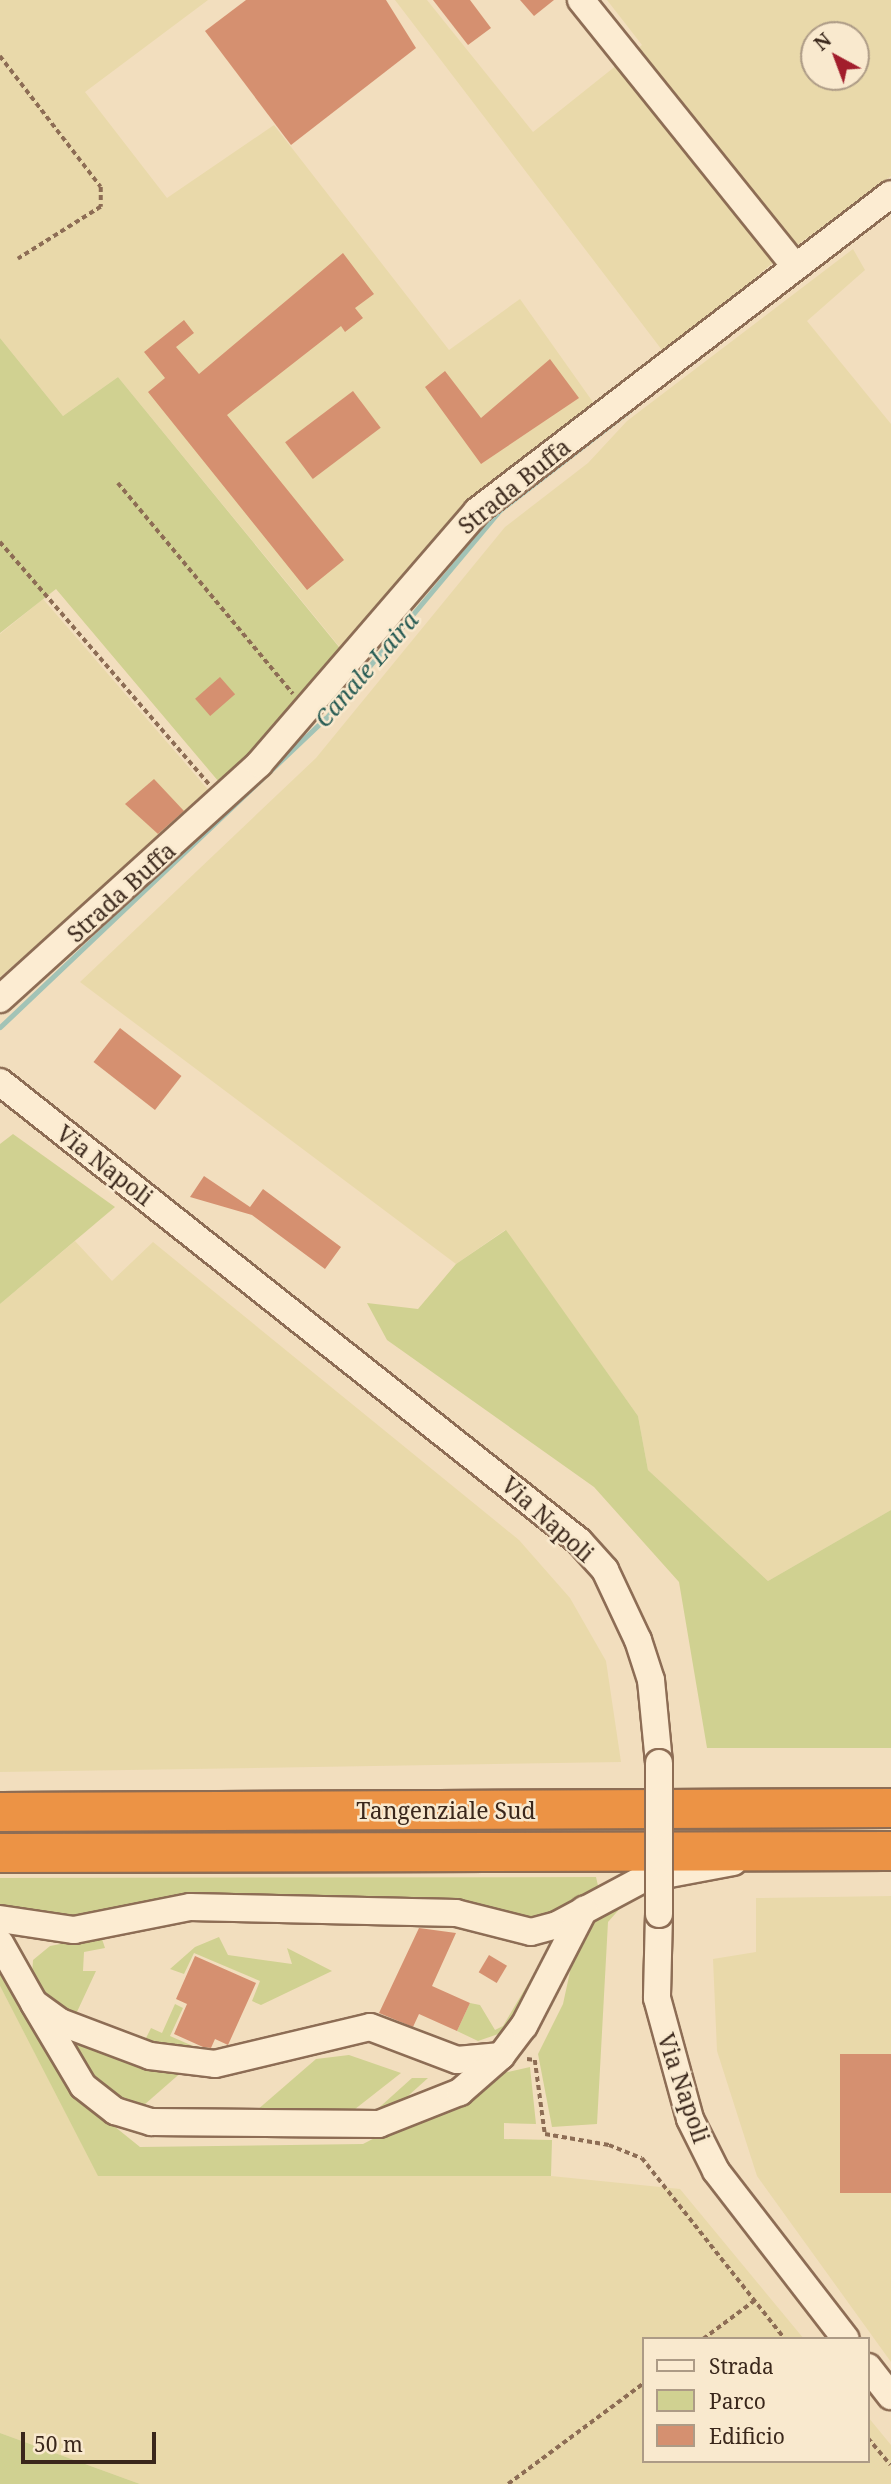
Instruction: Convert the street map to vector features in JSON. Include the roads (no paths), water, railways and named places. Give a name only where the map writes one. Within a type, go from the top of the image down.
[{"type":"highway","name":"Tangenziale Sud","points":[[0,1812],[891,1808]]},
{"type":"highway","name":"Tangenziale Sud","points":[[0,1853],[891,1851]]},
{"type":"street","points":[[581,0],[795,265]]},
{"type":"street","name":"Strada Buffa","points":[[0,999],[222,799],[306,709],[477,511],[891,194]]},
{"type":"street","name":"Via Napoli","points":[[0,1082],[579,1541],[605,1570],[638,1640],[651,1680],[659,1763],[657,1998],[690,2119],[716,2171],[844,2337]]},
{"type":"street","points":[[0,1919],[66,1930],[190,1908],[456,1913],[531,1932],[584,1910],[643,1879],[776,1852]]},
{"type":"street","points":[[0,1943],[83,2086],[116,2111],[151,2122],[379,2123],[460,2092],[500,2056],[524,2026],[584,1910]]},
{"type":"street","points":[[34,2003],[60,2022],[127,2050],[198,2063],[370,2027],[457,2060],[500,2056]]},
{"type":"street","points":[[870,2370],[891,2396]]},
{"type":"waterway","name":"Canale Laira","points":[[0,1027],[326,718],[500,510],[631,409]]}]
